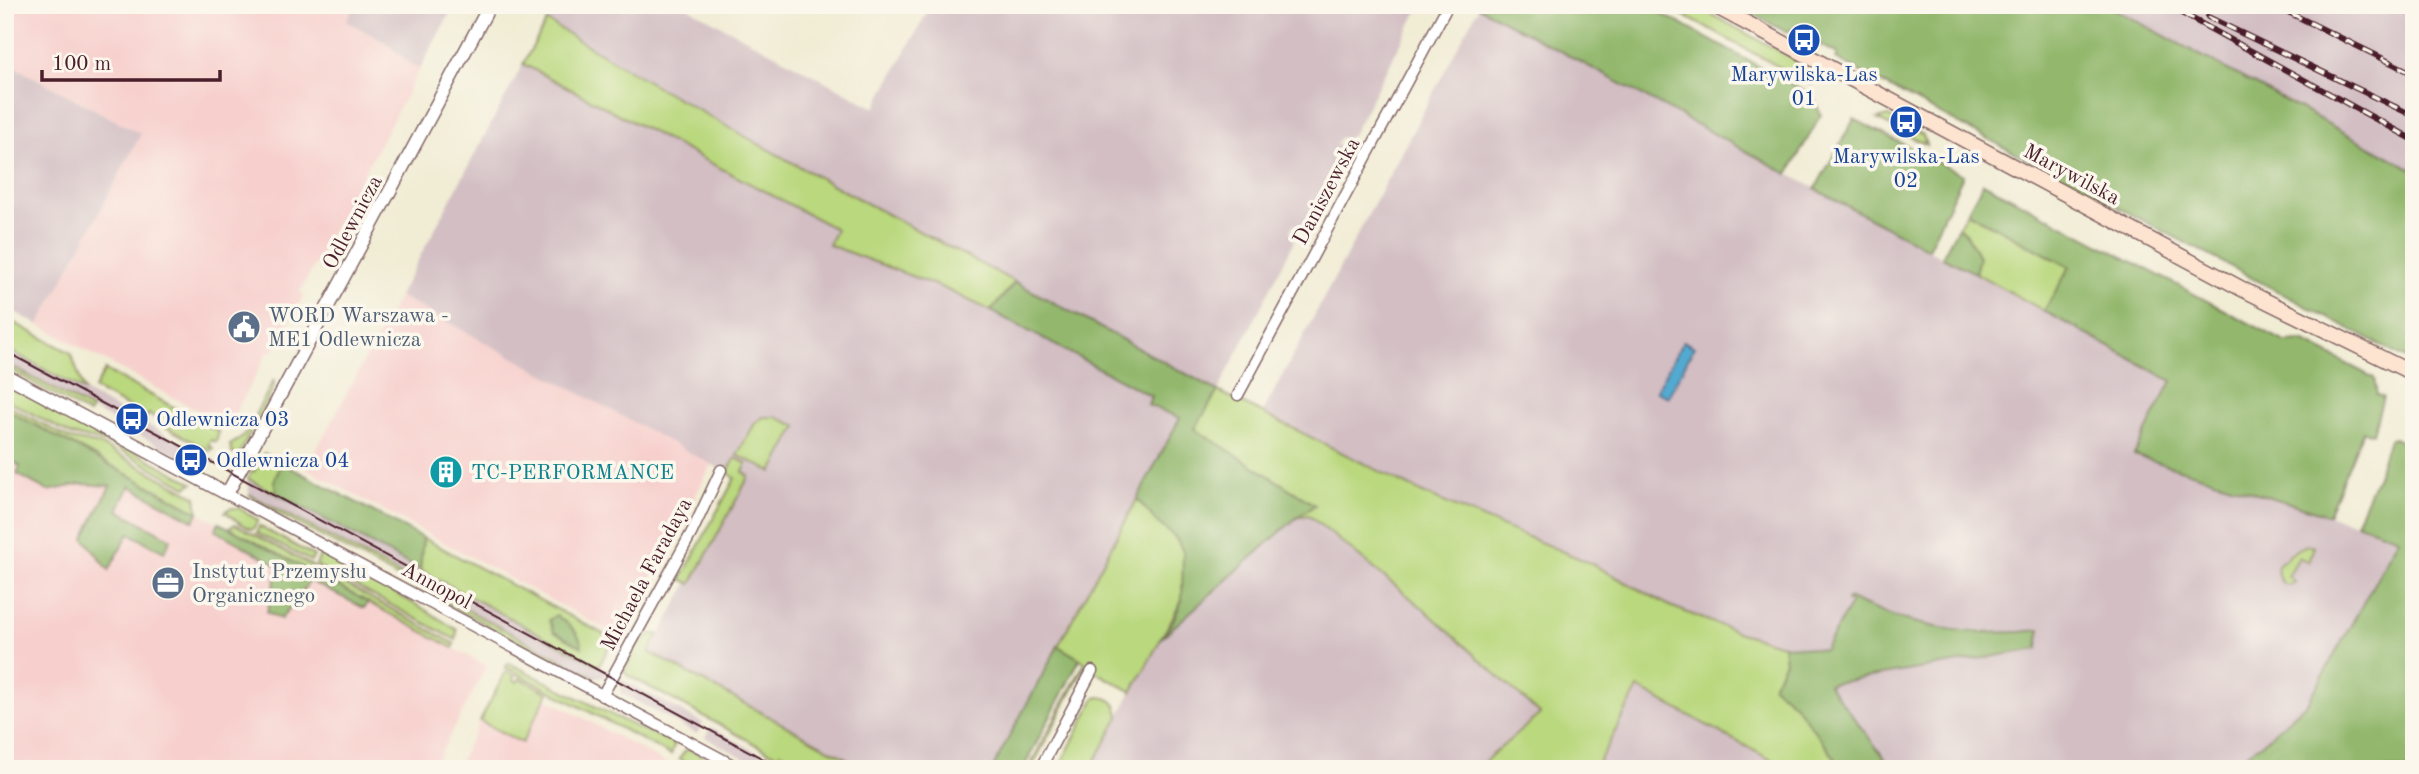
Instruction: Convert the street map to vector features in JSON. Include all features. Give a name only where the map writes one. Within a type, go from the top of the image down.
[{"type":"main road","name":"Marywilska","points":[[1713,5],[2244,290],[2414,374]]},
{"type":"street","name":"Odlewnicza","points":[[227,494],[490,5]]},
{"type":"street","name":"Daniszewska","points":[[1238,395],[1448,5]]},
{"type":"street","name":"Annopol","points":[[5,375],[740,769]]},
{"type":"street","name":"Michaela Faradaya","points":[[602,696],[692,532],[721,470]]},
{"type":"street","points":[[1040,769],[1092,671]]},
{"type":"shaded area","points":[[5,5],[355,5],[347,21],[385,42],[420,69],[300,292],[304,295],[273,352],[269,350],[228,427],[39,325],[141,134],[5,62]]},
{"type":"shaded area","points":[[355,5],[454,5],[420,69],[385,42],[346,21]]},
{"type":"shaded area","points":[[555,5],[683,5],[875,108],[931,5],[1421,5],[1352,135],[1346,139],[1340,137],[1336,144],[1341,147],[1341,156],[1305,223],[1299,227],[1294,224],[1291,229],[1290,232],[1295,235],[1294,242],[1218,391],[853,196],[625,69],[547,21]]},
{"type":"shaded area","points":[[2107,5],[2414,5],[2414,170]]},
{"type":"shaded area","points":[[1479,7],[2172,381],[2135,456],[2399,537],[2309,701],[2260,745],[2222,769],[1893,769],[1827,684],[2038,649],[2040,631],[2014,633],[1932,627],[1875,612],[1848,598],[1851,603],[1824,650],[1783,645],[1740,633],[1670,606],[1590,563],[1427,495],[1263,412]]},
{"type":"shaded area","points":[[5,62],[141,134],[39,325],[5,307]]},
{"type":"shaded area","points":[[523,64],[837,229],[830,245],[966,298],[1152,396],[1148,406],[1180,418],[992,769],[866,769],[650,653],[688,583],[681,579],[735,477],[399,296]]},
{"type":"shaded area","points":[[399,296],[712,464],[620,637],[306,469]]},
{"type":"shaded area","points":[[5,349],[207,457],[201,468],[5,363]]},
{"type":"shaded area","name":"Instytut Przemysłu Organicznego","points":[[5,409],[487,666],[432,769],[5,769]]},
{"type":"shaded area","points":[[248,479],[608,671],[603,677],[594,677],[249,494]]},
{"type":"shaded area","points":[[1308,515],[1424,609],[1541,714],[1476,769],[1091,769],[1159,640],[1296,518]]},
{"type":"shaded area","points":[[621,679],[703,723],[697,734],[621,693]]},
{"type":"shaded area","points":[[1637,688],[1788,769],[1595,769]]},
{"type":"shaded area","points":[[546,698],[677,769],[456,769],[480,721],[522,743]]},
{"type":"shaded area","points":[[711,727],[788,769],[764,769],[705,737]]},
{"type":"green space","points":[[1475,5],[1646,5],[1813,96],[1821,115],[1788,174]]},
{"type":"green space","points":[[1664,5],[1694,5],[1816,71],[1816,80],[1811,84]]},
{"type":"green space","points":[[1736,5],[2107,5],[2414,170],[2414,363],[1836,59],[1838,54],[1791,30],[1786,32]]},
{"type":"green space","points":[[547,21],[779,155],[1015,282],[991,311],[943,288],[829,245],[836,229],[523,64]]},
{"type":"green space","points":[[1888,116],[1923,135],[1926,145],[1877,119]]},
{"type":"green space","points":[[1854,119],[1963,175],[1928,249],[1815,189]]},
{"type":"green space","points":[[1983,183],[2285,342],[2303,341],[2374,378],[2377,395],[2383,397],[2373,434],[2363,431],[2328,515],[2134,455],[2172,381],[2044,311],[2070,267],[1967,212]]},
{"type":"green space","points":[[1967,212],[2070,267],[2044,311],[1975,273],[1979,257],[1966,233],[1958,227]]},
{"type":"green space","points":[[1958,227],[1966,233],[1979,257],[1975,273],[1942,257]]},
{"type":"green space","points":[[1015,282],[1218,391],[1195,429],[1315,505],[1296,518],[1159,640],[1173,621],[1182,600],[1183,551],[1175,537],[1157,522],[1137,499],[1180,418],[1148,405],[1151,396],[991,311]]},
{"type":"green space","points":[[5,318],[71,353],[84,391],[5,348]]},
{"type":"green space","points":[[5,363],[91,409],[89,414],[5,367]]},
{"type":"green space","points":[[105,370],[219,432],[216,442],[211,440],[208,445],[213,448],[210,451],[158,423],[159,420],[149,414],[147,417],[94,389]]},
{"type":"green space","points":[[274,380],[273,390],[238,456],[232,453],[230,445],[243,437]]},
{"type":"green space","points":[[5,383],[193,483],[186,487],[106,442],[71,435],[5,399]]},
{"type":"green space","points":[[1218,391],[1427,495],[1590,563],[1670,606],[1740,633],[1783,645],[1785,661],[1773,686],[1796,706],[1843,769],[1788,769],[1638,688],[1595,769],[1476,769],[1540,714],[1424,609],[1308,515],[1296,518],[1314,505],[1194,429]]},
{"type":"green space","points":[[5,404],[70,439],[101,445],[196,497],[198,512],[5,409]]},
{"type":"green space","points":[[5,409],[198,512],[194,521],[130,486],[118,510],[171,539],[164,552],[129,533],[109,570],[84,538],[110,486],[81,484],[48,491],[17,474],[20,466],[10,460],[5,469]]},
{"type":"green space","points":[[763,417],[776,417],[797,426],[772,472],[737,455],[755,423]]},
{"type":"green space","points":[[2394,438],[2414,449],[2414,769],[2222,769],[2260,745],[2309,701],[2399,538],[2356,523],[2377,476],[2389,439]]},
{"type":"green space","points":[[264,453],[282,463],[274,481],[277,494],[248,479]]},
{"type":"green space","points":[[736,458],[747,464],[743,472],[749,476],[691,584],[681,579],[735,478],[727,472]]},
{"type":"green space","points":[[282,463],[423,538],[420,570],[277,494],[274,481]]},
{"type":"green space","points":[[249,494],[594,677],[582,676],[257,502]]},
{"type":"green space","points":[[1137,499],[1157,522],[1175,537],[1183,551],[1182,600],[1132,692],[1085,666],[1031,769],[1028,769],[1085,662],[1058,646]]},
{"type":"green space","points":[[231,508],[239,508],[258,520],[253,529],[225,512]]},
{"type":"green space","points":[[219,523],[368,602],[364,608],[310,581],[281,619],[267,612],[279,566],[215,530]]},
{"type":"green space","points":[[235,524],[455,644],[453,648],[229,528]]},
{"type":"green space","points":[[259,526],[314,556],[311,561],[257,533]]},
{"type":"green space","points":[[423,538],[613,639],[599,666],[420,570]]},
{"type":"green space","points":[[2307,545],[2314,547],[2308,562],[2299,557],[2288,576],[2295,582],[2283,583],[2279,578],[2278,565],[2296,550]]},
{"type":"green space","points":[[321,553],[457,630],[456,640],[316,565]]},
{"type":"green space","points":[[1848,598],[1894,616],[1941,628],[1990,632],[2040,630],[2038,649],[1828,684],[1893,769],[1843,769],[1796,706],[1773,686],[1785,661],[1783,645],[1824,650],[1851,604],[1847,601]]},
{"type":"green space","points":[[556,615],[576,633],[582,647],[554,632],[549,620]]},
{"type":"green space","points":[[651,634],[659,634],[649,652],[866,769],[802,769],[788,761],[790,758],[780,752],[778,756],[768,751],[627,675],[624,671],[637,646]]},
{"type":"green space","points":[[1058,646],[1080,659],[1023,769],[992,769]]},
{"type":"green space","points":[[509,663],[636,727],[675,743],[671,755],[505,667]]},
{"type":"green space","points":[[506,671],[515,676],[513,680],[517,682],[520,678],[548,693],[522,743],[480,721]]},
{"type":"green space","points":[[1095,698],[1114,702],[1119,717],[1091,769],[1058,769]]},
{"type":"green space","points":[[687,749],[725,769],[696,769],[679,759]]},
{"type":"water","points":[[1683,341],[1694,347],[1668,397],[1656,391]]},
{"type":"tram line","points":[[5,351],[782,769]]},
{"type":"railway","points":[[2167,5],[2414,140]]},
{"type":"railway","points":[[2274,5],[2414,74]]},
{"type":"railway","points":[[2208,17],[2414,116]]},
{"type":"place","name":"Marywilska-Las 01","points":[[1804,40]]},
{"type":"place","name":"Marywilska-Las 02","points":[[1906,122]]},
{"type":"place","name":"WORD Warszawa - ME1 Odlewnicza","points":[[244,327]]},
{"type":"place","name":"Odlewnicza 03","points":[[132,419]]},
{"type":"place","name":"Odlewnicza 04","points":[[191,460]]},
{"type":"place","name":"TC-PERFORMANCE","points":[[446,472]]},
{"type":"place","name":"Instytut Przemysłu Organicznego","points":[[168,583]]}]
